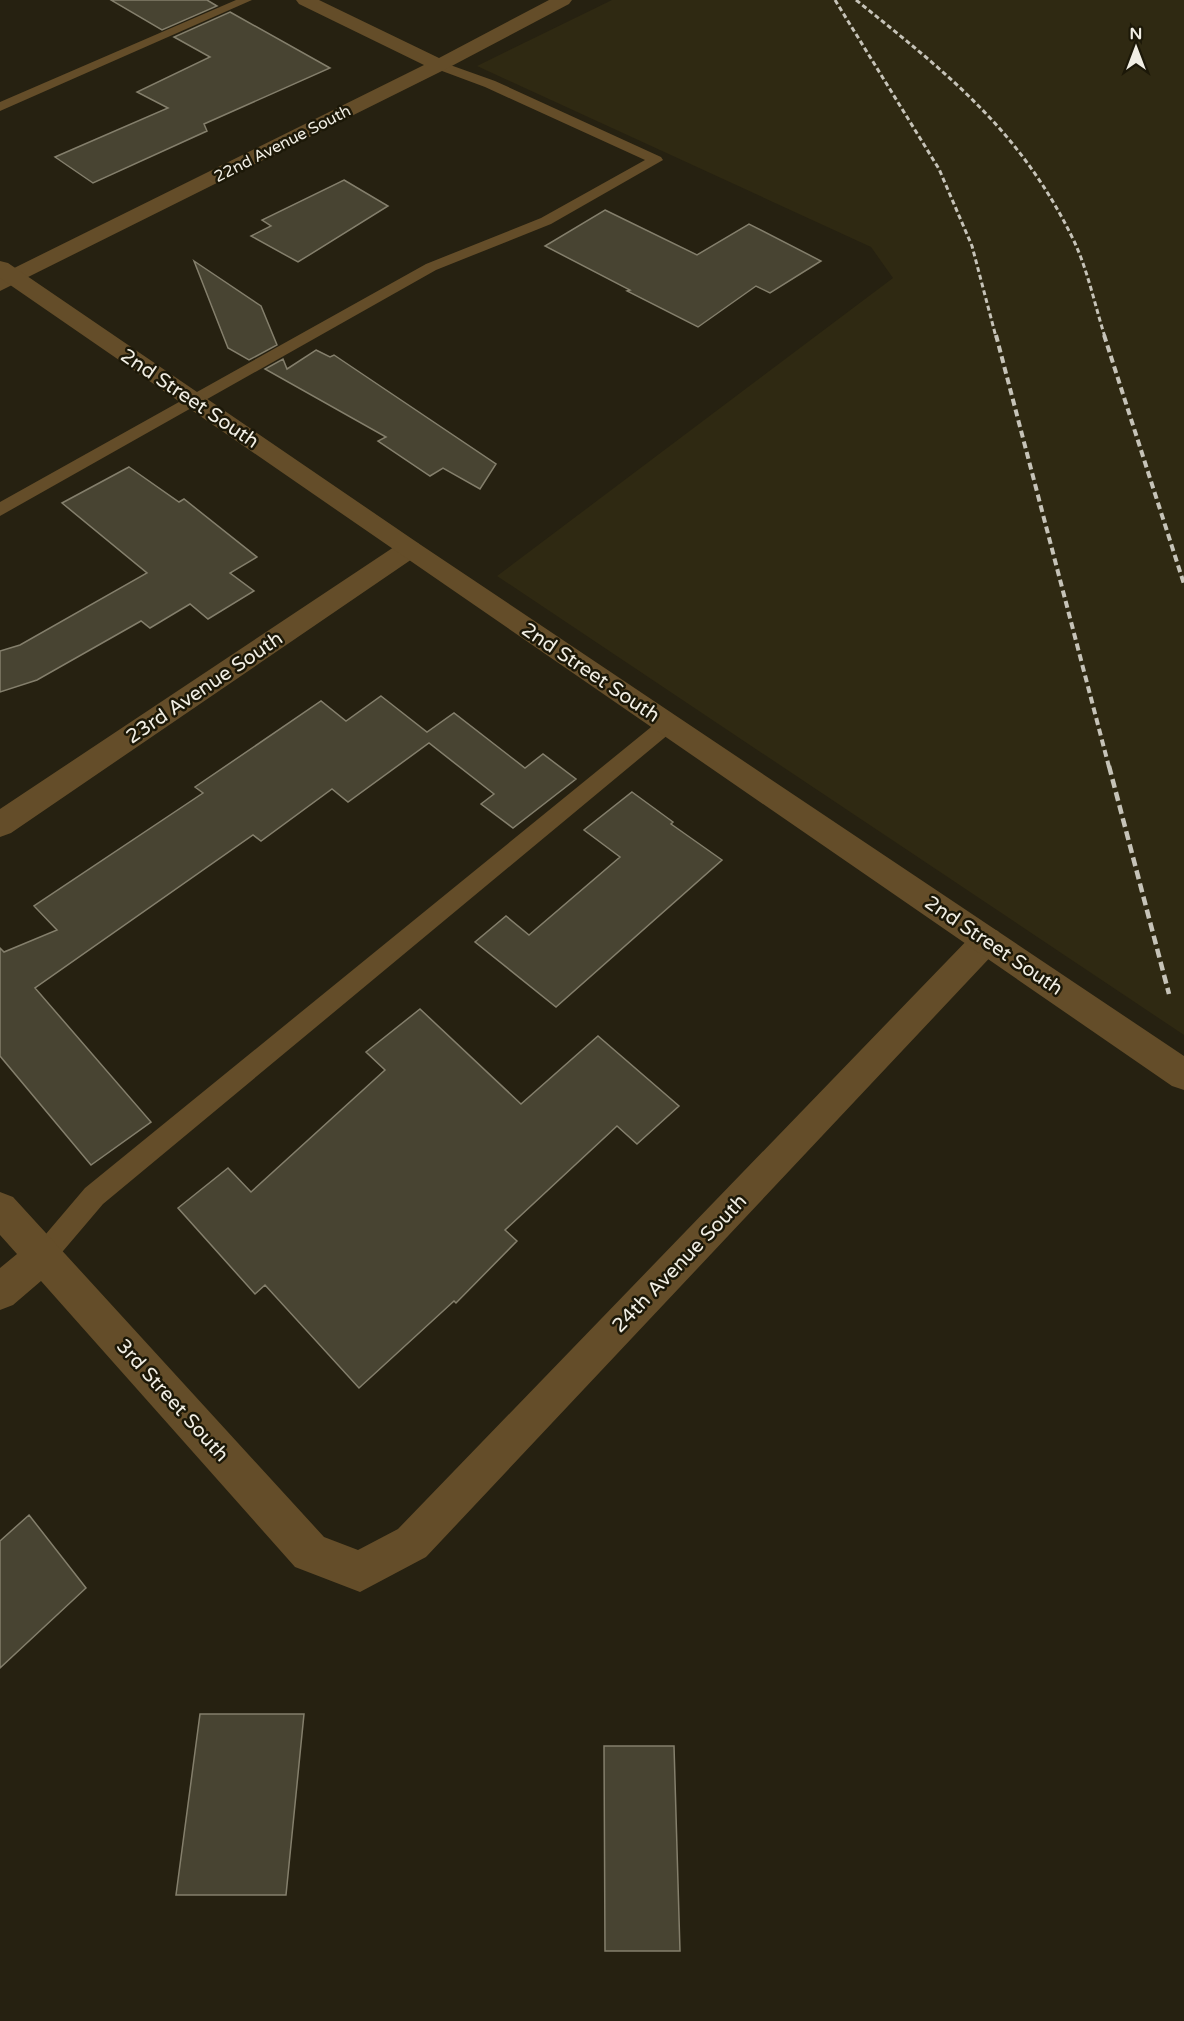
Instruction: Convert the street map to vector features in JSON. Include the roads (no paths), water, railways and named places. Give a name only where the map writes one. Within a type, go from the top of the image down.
[{"type":"street","points":[[305,0],[439,65]]},
{"type":"street","name":"22nd Avenue South","points":[[4,276],[439,65],[563,0]]},
{"type":"street","name":"2nd Street South","points":[[4,276],[195,400],[409,549],[1184,1075]]},
{"type":"street","name":"23rd Avenue South","points":[[0,825],[409,549]]},
{"type":"street","name":"24th Avenue South","points":[[360,1571],[412,1543],[987,940]]},
{"type":"street","name":"3rd Street South","points":[[0,1209],[310,1552],[360,1571]]},
{"type":"street","points":[[0,1292],[43,1256]]},
{"type":"lane","points":[[0,107],[246,0]]},
{"type":"lane","points":[[0,510],[431,267],[546,221],[656,159],[490,84],[439,65]]},
{"type":"lane","points":[[43,1256],[94,1196],[668,724]]},
{"type":"railway","points":[[835,0],[939,169],[972,246],[996,337]]},
{"type":"railway","points":[[856,0],[921,53],[980,107],[1031,167],[1053,202],[1079,252],[1105,337]]},
{"type":"railway","points":[[996,335],[1109,767]]},
{"type":"railway","points":[[1104,335],[1184,584]]},
{"type":"railway","points":[[1109,766],[1169,994]]}]
